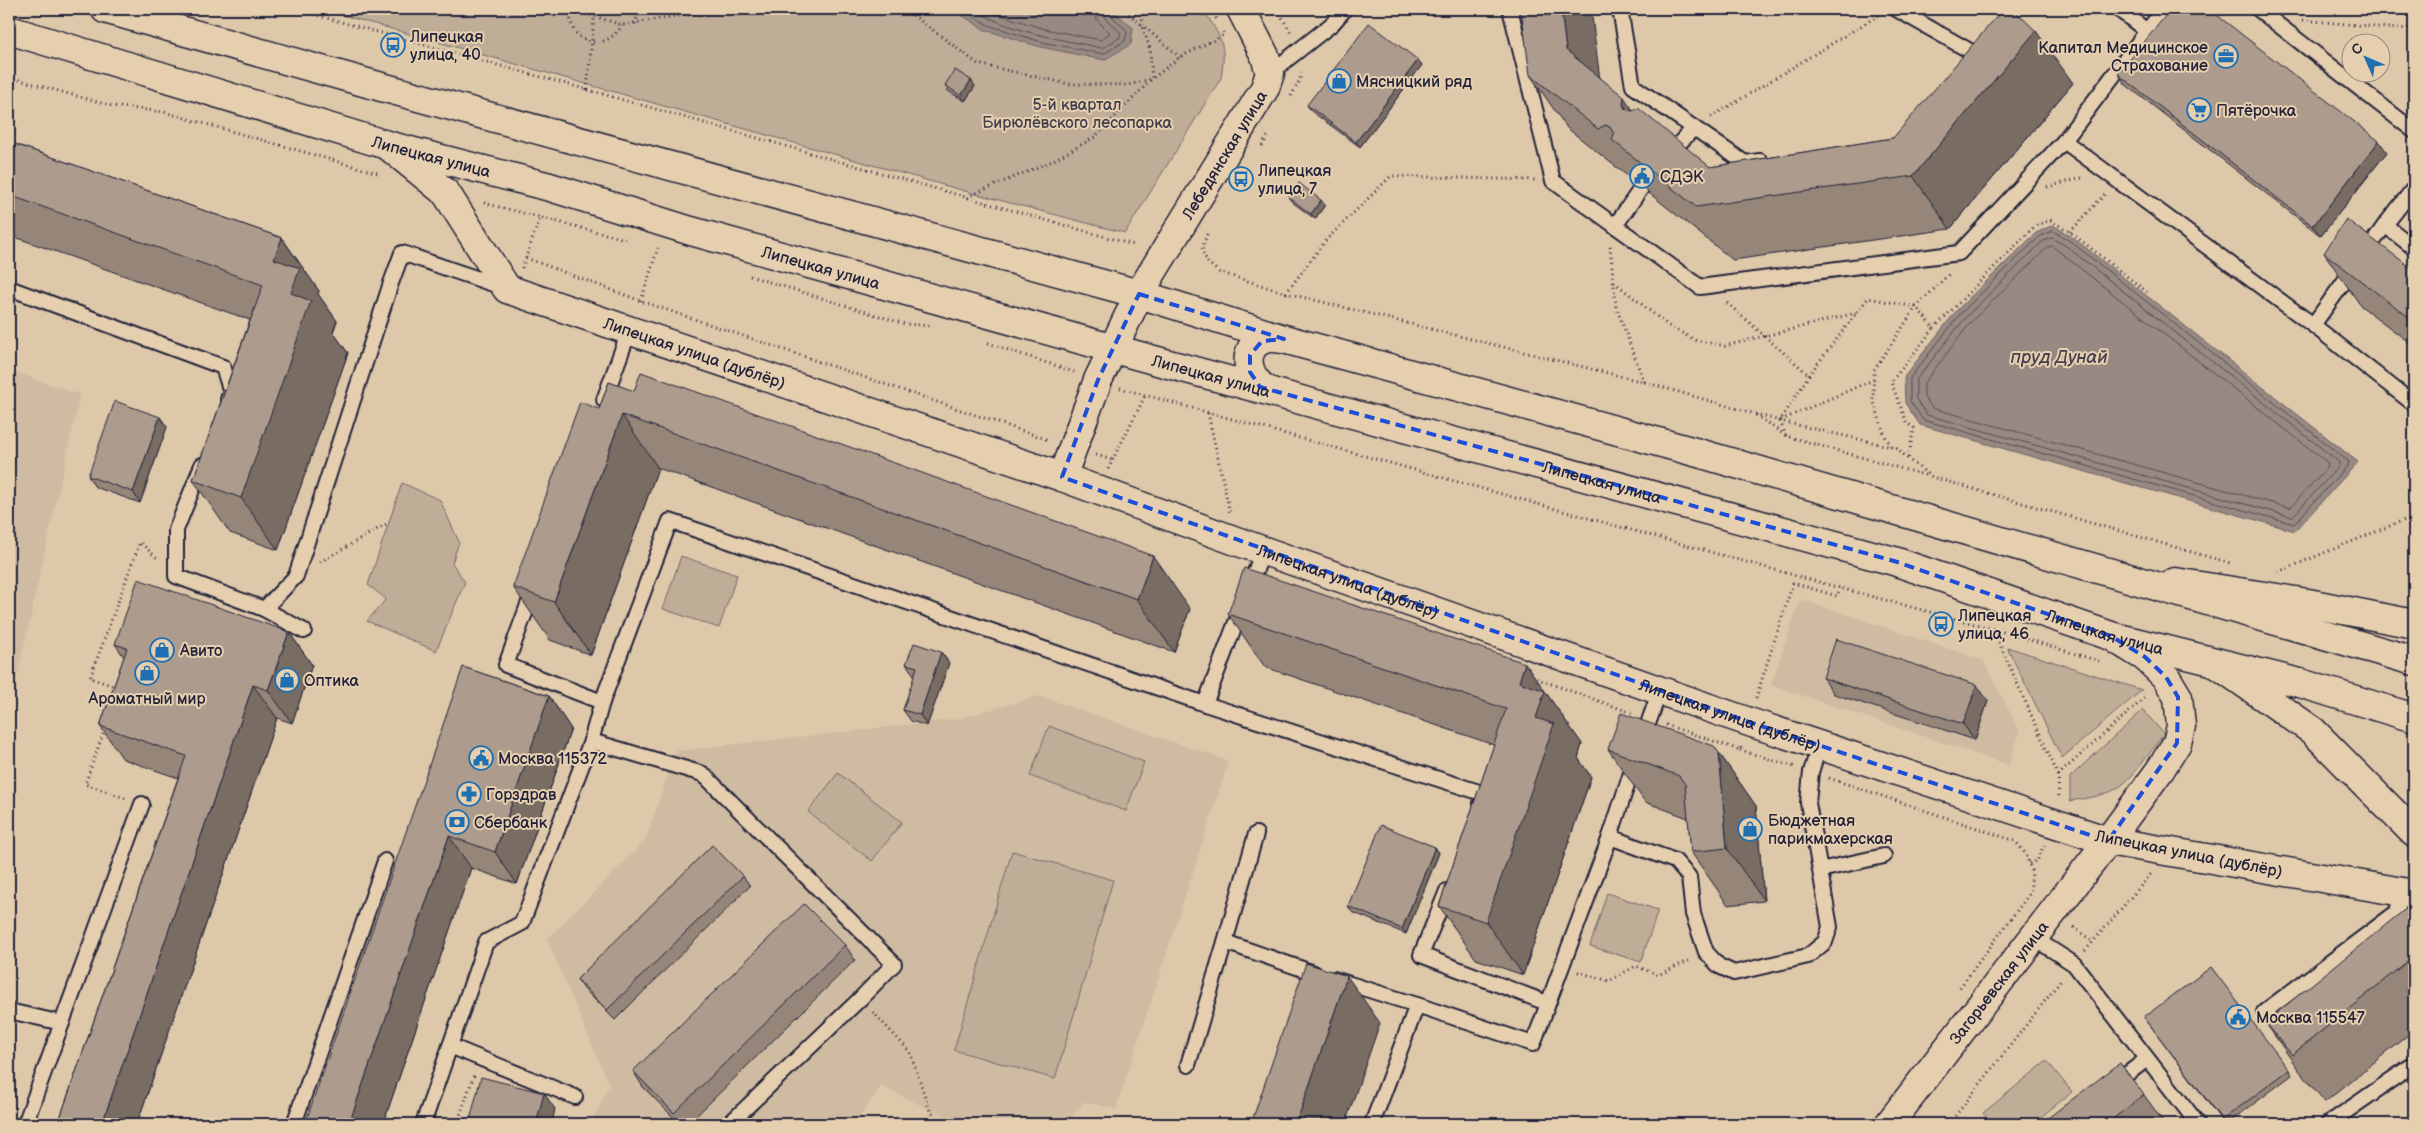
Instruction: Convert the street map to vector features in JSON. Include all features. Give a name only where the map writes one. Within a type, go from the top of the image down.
[{"type":"main road","points":[[105,9],[387,89],[1139,294],[1284,339],[1702,454],[2414,661]]},
{"type":"main road","name":"Лебедянская улица","points":[[1112,347],[1139,294],[1265,88],[1270,73],[1265,56],[1242,9]]},
{"type":"main road","name":"Липецкая улица","points":[[9,30],[387,145],[550,187],[692,231],[1269,391],[1894,561],[2111,636],[2300,683],[2414,718]]},
{"type":"main road","points":[[387,145],[446,193],[507,288]]},
{"type":"main road","name":"Липецкая улица (дублёр)","points":[[507,288],[1062,477],[1263,551],[1819,747],[2108,841],[2408,893]]},
{"type":"main road","points":[[1269,391],[1260,387],[1254,380],[1248,364],[1250,355],[1254,348],[1262,341],[1270,338],[1284,339]]},
{"type":"main road","points":[[1062,477],[1112,347]]},
{"type":"main road","points":[[2103,570],[2308,603],[2414,624]]},
{"type":"main road","name":"Загорьевская улица","points":[[1877,1120],[2032,937],[2108,841],[2178,743],[2181,726],[2178,697],[2166,677],[2145,657],[2111,636]]},
{"type":"main road","points":[[2212,661],[2313,731],[2414,833]]},
{"type":"lane","points":[[1270,73],[1332,24],[1345,9]]},
{"type":"lane","points":[[1510,9],[1553,181],[1700,287],[1959,254],[2064,140],[2164,9]]},
{"type":"lane","points":[[1620,9],[1633,86],[1745,163],[1774,159]]},
{"type":"lane","points":[[1896,9],[1977,55]]},
{"type":"lane","points":[[2118,9],[2147,30]]},
{"type":"lane","points":[[2263,13],[2414,131]]},
{"type":"lane","points":[[1668,156],[1694,128]]},
{"type":"lane","points":[[2064,140],[2313,325],[2414,404]]},
{"type":"lane","points":[[1611,223],[1642,187]]},
{"type":"lane","points":[[2313,325],[2414,188]]},
{"type":"lane","points":[[2385,225],[2414,248]]},
{"type":"lane","points":[[264,609],[296,576],[390,283],[402,253],[507,288]]},
{"type":"lane","points":[[9,288],[223,367],[231,392],[224,410]]},
{"type":"lane","points":[[599,414],[629,331]]},
{"type":"lane","points":[[205,456],[176,530],[176,576],[264,609],[304,631]]},
{"type":"lane","points":[[423,1124],[486,942],[522,923],[591,741],[602,702],[670,521],[1205,704],[1485,794],[1478,812]]},
{"type":"lane","points":[[1205,704],[1263,551]]},
{"type":"lane","points":[[537,581],[506,665],[602,702]]},
{"type":"lane","points":[[1225,942],[1313,977],[1417,1005],[1533,1044],[1610,837],[1660,690]]},
{"type":"lane","points":[[591,741],[703,774],[894,964],[729,1124]]},
{"type":"lane","points":[[1610,837],[1675,861],[1689,877],[1693,914],[1706,952],[1719,966],[1734,973],[1808,956],[1826,942],[1830,927],[1808,803],[1811,772],[1819,747]]},
{"type":"lane","points":[[25,1124],[142,804]]},
{"type":"lane","points":[[1188,1065],[1256,834]]},
{"type":"lane","points":[[1820,870],[1884,856]]},
{"type":"lane","points":[[294,1124],[385,861]]},
{"type":"lane","points":[[1453,875],[1421,955],[1548,1003]]},
{"type":"lane","points":[[2264,1012],[2397,912],[2408,893]]},
{"type":"lane","points":[[2032,937],[2074,964],[2198,1124]]},
{"type":"lane","points":[[1372,1124],[1417,1005]]},
{"type":"lane","points":[[9,1012],[62,1023]]},
{"type":"lane","points":[[450,1046],[575,1097]]},
{"type":"lane","points":[[2103,1092],[2148,1059]]},
{"type":"lane","points":[[2328,1124],[2343,1120],[2414,1064]]},
{"type":"path","points":[[294,9],[1134,245]]},
{"type":"path","points":[[444,9],[461,14],[470,9]]},
{"type":"path","points":[[622,25],[610,39],[601,43],[585,40],[574,30],[571,23],[571,9],[622,25],[676,16],[762,9]]},
{"type":"path","points":[[587,90],[596,9]]},
{"type":"path","points":[[635,24],[640,9]]},
{"type":"path","points":[[721,9],[725,12]]},
{"type":"path","points":[[905,9],[978,64],[1069,84],[1128,85],[1152,79]]},
{"type":"path","points":[[1122,9],[1180,57]]},
{"type":"path","points":[[1143,9],[1142,25],[1150,49],[1152,79]]},
{"type":"path","points":[[1194,9],[1200,11],[1210,9]]},
{"type":"path","points":[[2263,13],[2399,29],[2414,28]]},
{"type":"path","points":[[1694,128],[1882,14]]},
{"type":"path","points":[[966,197],[1050,162],[1095,137],[1152,79],[1180,57],[1224,34]]},
{"type":"path","points":[[9,77],[112,106],[164,112],[390,177]]},
{"type":"path","points":[[1286,293],[1327,239],[1391,176],[1553,181]]},
{"type":"path","points":[[2039,189],[2111,176]]},
{"type":"path","points":[[2070,232],[2111,176]]},
{"type":"path","points":[[446,193],[632,241]]},
{"type":"path","points":[[1908,459],[1914,428],[1907,423],[1891,382],[1934,328],[2035,226],[2050,220],[2070,232],[2147,292]]},
{"type":"path","points":[[1611,223],[1616,306],[1644,382]]},
{"type":"path","points":[[641,301],[659,248],[650,246]]},
{"type":"path","points":[[526,258],[641,301],[1112,460]]},
{"type":"path","points":[[1208,263],[1219,272],[1286,293],[1644,382],[1780,421],[1896,448],[1932,477]]},
{"type":"path","points":[[744,274],[905,324],[935,326]]},
{"type":"path","points":[[1614,282],[1670,327],[1695,340],[1724,346],[1856,313]]},
{"type":"path","points":[[1707,286],[1809,375]]},
{"type":"path","points":[[1780,421],[1809,375],[1868,298],[1916,307],[1934,328]]},
{"type":"path","points":[[1892,447],[1885,436],[1873,400],[1874,370],[1916,307]]},
{"type":"path","points":[[981,340],[1036,357],[1146,396],[1993,629],[2104,663]]},
{"type":"path","points":[[1780,421],[1873,380]]},
{"type":"path","points":[[1099,490],[1112,460],[1146,396]]},
{"type":"path","points":[[1208,413],[1230,511],[1221,536]]},
{"type":"path","points":[[1754,413],[1786,436],[2233,564]]},
{"type":"path","points":[[1780,421],[1786,436]]},
{"type":"path","points":[[2280,577],[2271,575],[2414,516]]},
{"type":"path","points":[[296,576],[388,523]]},
{"type":"path","points":[[120,688],[90,678],[140,542],[176,576]]},
{"type":"path","points":[[1776,631],[1793,583],[1837,596],[1840,588]]},
{"type":"path","points":[[1993,629],[2058,775],[2151,692]]},
{"type":"path","points":[[108,723],[85,784],[142,804]]},
{"type":"path","points":[[1740,750],[2015,841],[2026,854],[2032,872],[2030,893],[1953,996]]},
{"type":"path","points":[[1949,1124],[2074,964],[2155,871]]},
{"type":"path","points":[[1561,967],[1609,981],[1636,966],[1658,974],[1706,952]]},
{"type":"path","points":[[860,999],[910,1052],[930,1111],[942,1124]]},
{"type":"path","points":[[457,1124],[480,1058]]},
{"type":"path","points":[[1858,1124],[1877,1120]]},
{"type":"highlighted area","points":[[1139,294],[1284,339],[1262,341],[1250,355],[1250,372],[1260,387],[1894,561],[2111,636],[2145,657],[2166,677],[2178,697],[2177,743],[2108,841],[1749,722],[1062,477],[1098,380]]},
{"type":"shaded area","points":[[9,370],[80,395],[9,713]]},
{"type":"shaded area","points":[[1800,599],[1983,660],[2020,732],[2009,765],[1771,685]]},
{"type":"shaded area","points":[[1039,696],[1229,761],[1116,1109],[1084,1102],[1065,1124],[960,1124],[881,1086],[855,1124],[591,1124],[609,1085],[547,939],[645,841],[676,751],[957,719]]},
{"type":"green space","name":"5-й квартал Бирюлёвского лесопарка","points":[[321,9],[1203,9],[1221,41],[1223,66],[1221,78],[1125,233],[961,190]]},
{"type":"green space","points":[[402,483],[440,500],[459,542],[452,563],[465,582],[436,651],[367,621],[386,599],[368,585]]},
{"type":"green space","points":[[681,556],[737,575],[719,628],[663,609]]},
{"type":"green space","points":[[2007,647],[2142,690],[2062,758]]},
{"type":"green space","points":[[2143,710],[2164,734],[2139,767],[2128,780],[2110,792],[2070,801],[2070,777]]},
{"type":"green space","points":[[1049,726],[1144,762],[1126,811],[1030,776]]},
{"type":"green space","points":[[838,773],[902,822],[872,861],[808,812]]},
{"type":"green space","points":[[1012,851],[1113,880],[1055,1079],[954,1050]]},
{"type":"green space","points":[[1607,893],[1658,910],[1641,962],[1590,946]]},
{"type":"green space","points":[[2047,1061],[2072,1092],[2032,1124],[1992,1124],[1983,1113]]},
{"type":"water","points":[[952,9],[1111,9],[1133,28],[1131,44],[1104,60],[1041,47],[985,30]]},
{"type":"water","name":"пруд Дунай","points":[[2053,225],[2072,237],[2358,462],[2295,531],[1920,425],[1905,403],[1904,377],[1957,310],[2036,233]]},
{"type":"building","points":[[1521,9],[1561,9],[1566,50],[1624,97],[1623,104],[1625,109],[1633,111],[1638,108],[1710,167],[1893,138],[2003,9],[2013,9],[2036,31],[1913,176],[1696,207],[1612,140],[1614,134],[1610,127],[1605,125],[1598,129],[1530,75]]},
{"type":"building","points":[[2171,9],[2209,9],[2379,141],[2313,226],[2118,74]]},
{"type":"building","points":[[1369,23],[1418,60],[1356,142],[1307,105]]},
{"type":"building","points":[[955,70],[971,80],[961,96],[945,85]]},
{"type":"building","points":[[9,142],[282,238],[274,259],[300,268],[291,293],[311,301],[241,498],[193,480],[263,285],[9,195]]},
{"type":"building","points":[[1299,183],[1321,200],[1311,214],[1288,197]]},
{"type":"building","points":[[2346,219],[2414,270],[2414,321],[2324,253]]},
{"type":"building","points":[[641,372],[1153,556],[1137,599],[622,415],[554,602],[513,587],[580,402],[599,409],[609,382],[634,391]]},
{"type":"building","points":[[115,401],[160,417],[133,492],[88,476]]},
{"type":"building","points":[[1244,568],[1525,663],[1519,682],[1545,691],[1536,718],[1554,724],[1486,922],[1439,906],[1506,709],[1228,614]]},
{"type":"building","points":[[138,579],[289,632],[268,690],[253,685],[102,1124],[58,1124],[186,756],[100,726],[127,648],[115,644]]},
{"type":"building","points":[[1836,639],[1977,685],[1963,724],[1823,678]]},
{"type":"building","points":[[914,643],[941,652],[920,715],[903,710],[917,667],[906,664]]},
{"type":"building","points":[[463,667],[549,696],[495,852],[449,836],[349,1124],[305,1124]]},
{"type":"building","points":[[1621,713],[1714,746],[1719,753],[1727,848],[1691,852],[1685,784],[1679,776],[1608,749]]},
{"type":"building","points":[[1381,825],[1435,847],[1402,929],[1348,906]]},
{"type":"building","points":[[712,845],[743,876],[607,1010],[577,979]]},
{"type":"building","points":[[804,904],[845,945],[674,1113],[633,1071]]},
{"type":"building","points":[[2408,907],[2414,914],[2414,956],[2292,1055],[2265,1022]]},
{"type":"building","points":[[1306,963],[1347,976],[1296,1124],[1251,1124]]},
{"type":"building","points":[[2211,967],[2289,1070],[2222,1120],[2144,1017]]},
{"type":"building","points":[[2120,1063],[2144,1095],[2106,1124],[2040,1124]]},
{"type":"building","points":[[481,1077],[544,1093],[536,1124],[469,1124]]},
{"type":"place","name":"Липецкая улица, 40","points":[[393,45]]},
{"type":"place","name":"Капитал Медицинское Страхование","points":[[2226,56]]},
{"type":"place","name":"Мясницкий ряд","points":[[1339,81]]},
{"type":"place","name":"Пятёрочка","points":[[2199,110]]},
{"type":"place","name":"СДЭК","points":[[1642,176]]},
{"type":"place","name":"Липецкая улица, 7","points":[[1241,179]]},
{"type":"place","name":"Липецкая улица, 46","points":[[1941,624]]},
{"type":"place","name":"Авито","points":[[162,650]]},
{"type":"place","name":"Ароматный мир","points":[[147,673]]},
{"type":"place","name":"Оптика","points":[[287,680]]},
{"type":"place","name":"Москва 115372","points":[[481,758]]},
{"type":"place","name":"Горздрав","points":[[469,794]]},
{"type":"place","name":"Сбербанк","points":[[457,822]]},
{"type":"place","name":"Бюджетная парикмахерская","points":[[1750,829]]},
{"type":"place","name":"Москва 115547","points":[[2238,1017]]}]
